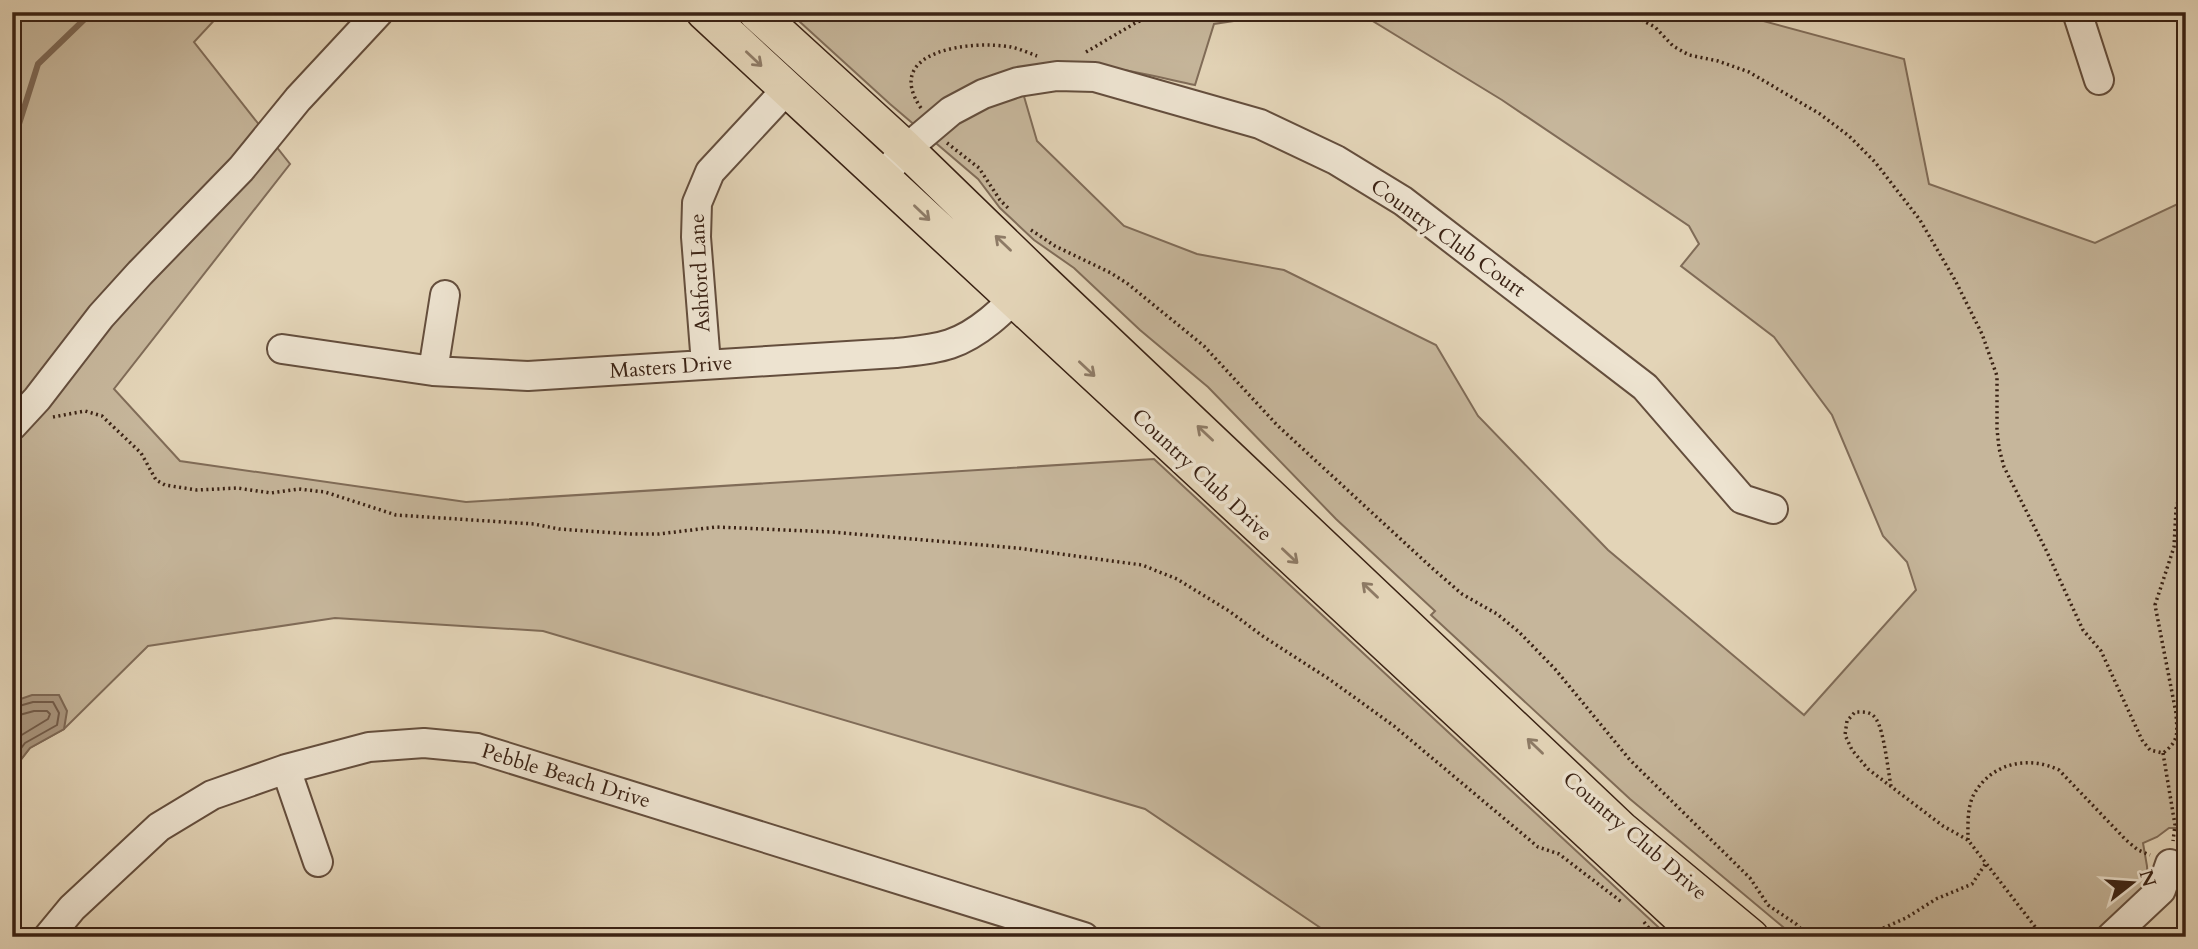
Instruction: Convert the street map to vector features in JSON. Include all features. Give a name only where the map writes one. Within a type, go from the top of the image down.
[{"type":"main road","name":"Country Club Drive","points":[[704,12],[883,176],[1025,288],[1621,829],[1751,937]]},
{"type":"main road","name":"Country Club Drive","points":[[756,12],[906,149],[1025,288],[1702,937]]},
{"type":"street","points":[[12,426],[37,399],[101,316],[241,169],[298,99],[379,12]]},
{"type":"street","points":[[2077,12],[2099,80]]},
{"type":"street","name":"Country Club Court","points":[[883,176],[906,149],[951,111],[983,94],[1018,82],[1057,76],[1095,77],[1260,124],[1336,160],[1403,201],[1645,387],[1742,499],[1773,509]]},
{"type":"street","name":"Ashford Lane","points":[[706,364],[696,237],[697,203],[710,172],[787,89]]},
{"type":"street","name":"Masters Drive","points":[[282,349],[433,371],[528,376],[929,350],[951,344],[977,331],[1025,288]]},
{"type":"street","points":[[433,371],[444,295]]},
{"type":"street","name":"Pebble Beach Drive","points":[[48,937],[72,908],[159,827],[212,795],[286,769],[369,747],[424,743],[477,748],[1084,937]]},
{"type":"street","points":[[286,769],[318,862]]},
{"type":"street","points":[[2111,937],[2161,890],[2170,864]]},
{"type":"path","points":[[1078,56],[1137,22],[1163,15],[1228,12]]},
{"type":"path","points":[[1627,12],[1655,27],[1673,46],[1689,55],[1718,61],[1749,72],[1820,114],[1849,136],[1875,162],[1920,220],[1982,334],[1997,376],[1997,429],[2004,467],[2083,630],[2101,651],[2142,740],[2150,750],[2163,753]]},
{"type":"path","points":[[1015,215],[1000,200],[979,168],[949,146],[932,125],[916,101],[910,86],[910,75],[915,66],[926,58],[945,50],[989,45],[1012,47],[1046,57]]},
{"type":"path","points":[[1025,224],[1035,234],[1055,246],[1128,284],[1205,346],[1277,425],[1432,568],[1462,594],[1497,614],[1519,632],[1555,668],[1630,760],[1750,878],[1768,905],[1809,937]]},
{"type":"path","points":[[85,411],[102,416],[132,443],[141,453],[156,480],[165,485],[197,490],[237,488],[271,492],[299,489],[325,492],[396,515],[534,524],[559,529],[659,534],[716,527],[832,533],[1017,548],[1142,565],[1177,579],[1329,679],[1394,726],[1538,847],[1559,854],[1624,904]]},
{"type":"path","points":[[2163,753],[2173,745],[2177,732],[2176,713],[2155,605],[2174,547],[2176,509],[2186,452]]},
{"type":"path","points":[[1891,786],[1875,717],[1866,712],[1855,712],[1847,721],[1845,735],[1868,769],[1942,826],[1968,840],[2043,937]]},
{"type":"path","points":[[1968,840],[1972,797],[1982,784],[2012,764],[2029,761],[2059,769],[2132,845],[2170,864],[2175,825],[2163,753]]},
{"type":"path","points":[[1863,937],[1906,918],[1936,899],[1972,884],[1986,863]]},
{"type":"path","points":[[1639,917],[1656,937]]},
{"type":"shaded area","points":[[12,12],[222,12],[194,42],[290,164],[114,389],[180,461],[466,502],[1154,459],[1669,937],[1334,937],[1145,809],[543,631],[335,618],[148,646],[64,729],[30,748],[12,771]]},
{"type":"shaded area","points":[[789,12],[1294,12],[1214,24],[1195,85],[1085,65],[1063,64],[1016,69],[1037,141],[1124,226],[1197,254],[1284,270],[1436,345],[1478,416],[1608,550],[1804,715],[1916,590],[1907,562],[1883,536],[1832,415],[1774,337],[1681,266],[1699,244],[1689,226],[1502,100],[1358,12],[1730,12],[1904,59],[1929,184],[2095,243],[2186,200],[2186,842],[2181,836],[2180,828],[2169,828],[2143,843],[2148,889],[2097,937],[1795,937],[1630,799],[1431,615],[1435,611],[1336,519],[1208,387],[1140,330],[1074,268],[1034,240],[1000,208],[978,179]]},
{"type":"water","points":[[32,695],[59,695],[67,711],[64,729],[30,748],[12,771],[12,702]]},
{"type":"waterway","points":[[12,146],[38,64],[92,12]]}]
